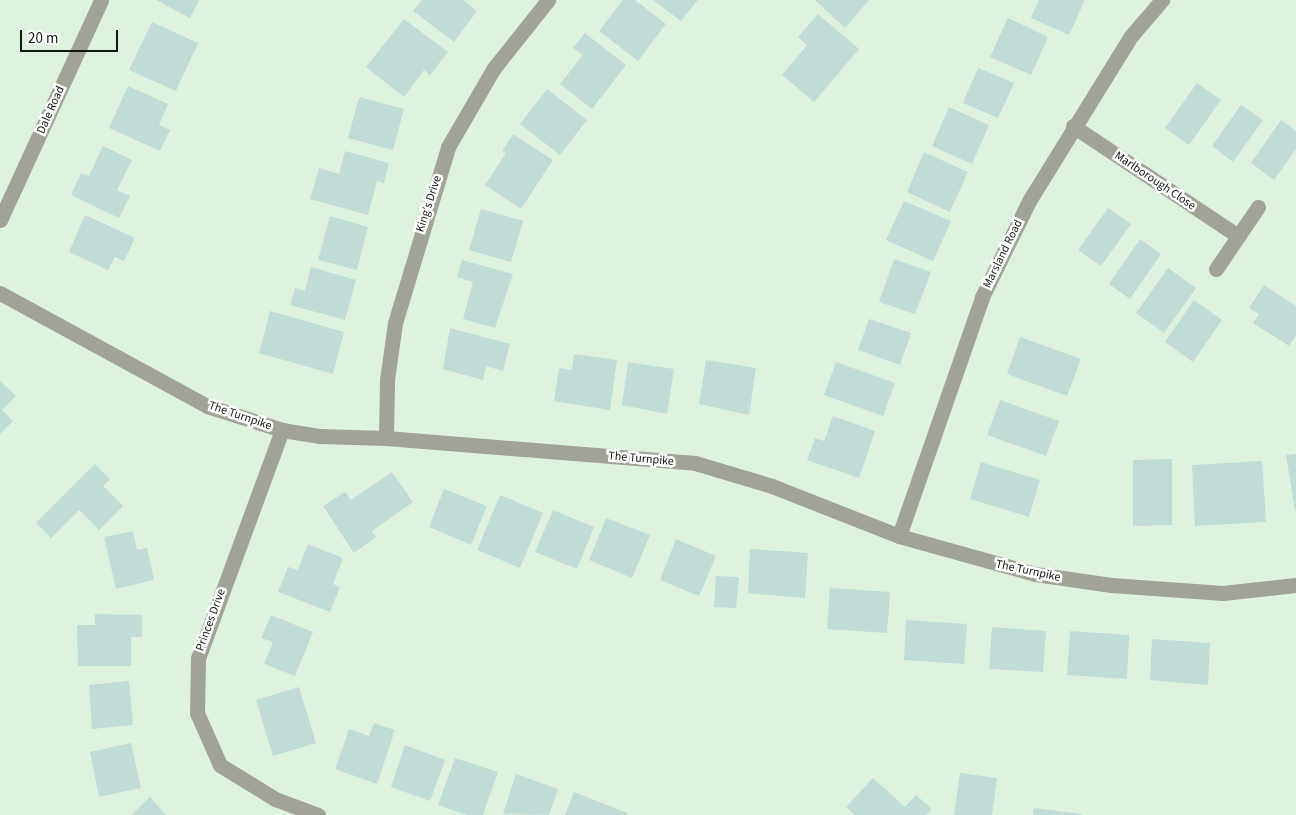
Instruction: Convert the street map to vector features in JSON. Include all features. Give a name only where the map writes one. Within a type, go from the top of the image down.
[{"type":"street","name":"Dale Road","points":[[0,220],[101,0]]},
{"type":"street","name":"King's Drive","points":[[386,438],[387,380],[395,323],[448,147],[494,68],[548,0]]},
{"type":"street","name":"Marsland Road","points":[[899,536],[982,298],[1029,201],[1073,126],[1131,36],[1162,0]]},
{"type":"street","name":"Marlborough Close","points":[[1073,126],[1238,236]]},
{"type":"street","points":[[1216,268],[1258,207]]},
{"type":"street","name":"The Turnpike","points":[[0,293],[207,406],[282,430],[319,436],[386,438],[695,464],[772,486],[899,536],[1035,574],[1111,586],[1223,593],[1296,585]]},
{"type":"street","name":"Princes Drive","points":[[282,430],[198,658],[197,713],[220,765],[275,799],[318,815]]},
{"type":"building","points":[[156,0],[199,0],[190,18]]},
{"type":"building","points":[[422,0],[463,0],[477,11],[454,42],[413,11]]},
{"type":"building","points":[[623,0],[635,0],[666,24],[638,61],[599,31]]},
{"type":"building","points":[[653,0],[698,0],[681,21]]},
{"type":"building","points":[[815,0],[869,0],[845,28]]},
{"type":"building","points":[[1039,0],[1085,0],[1069,35],[1031,18]]},
{"type":"building","points":[[818,14],[859,49],[814,102],[782,75],[807,45],[798,37]]},
{"type":"building","points":[[1008,18],[1048,37],[1031,75],[990,57]]},
{"type":"building","points":[[404,19],[448,52],[430,75],[424,70],[404,97],[366,67]]},
{"type":"building","points":[[152,22],[198,43],[176,91],[129,70]]},
{"type":"building","points":[[585,33],[626,65],[592,109],[560,84],[583,55],[573,48]]},
{"type":"building","points":[[978,68],[1014,83],[998,118],[963,103]]},
{"type":"building","points":[[1197,83],[1221,100],[1189,145],[1165,128]]},
{"type":"building","points":[[128,86],[168,104],[159,125],[170,130],[160,151],[109,128]]},
{"type":"building","points":[[547,89],[587,120],[560,155],[520,124]]},
{"type":"building","points":[[359,97],[404,109],[393,150],[348,138]]},
{"type":"building","points":[[1241,105],[1263,120],[1233,162],[1212,146]]},
{"type":"building","points":[[949,107],[989,125],[972,164],[932,146]]},
{"type":"building","points":[[1281,120],[1296,131],[1296,149],[1274,180],[1251,163]]},
{"type":"building","points":[[513,134],[553,160],[521,209],[485,185],[506,153],[502,151]]},
{"type":"building","points":[[103,146],[132,160],[117,190],[130,196],[119,218],[71,195],[81,173],[89,176]]},
{"type":"building","points":[[345,151],[389,163],[384,183],[377,181],[368,215],[310,199],[319,168],[339,174]]},
{"type":"building","points":[[924,152],[968,172],[950,212],[907,192]]},
{"type":"building","points":[[904,201],[951,221],[933,261],[886,240]]},
{"type":"building","points":[[1108,208],[1131,224],[1101,266],[1078,250]]},
{"type":"building","points":[[481,209],[523,221],[511,262],[469,250]]},
{"type":"building","points":[[85,215],[135,238],[124,261],[115,257],[108,270],[69,252]]},
{"type":"building","points":[[330,216],[368,227],[357,270],[318,260]]},
{"type":"building","points":[[1140,239],[1161,254],[1130,299],[1109,284]]},
{"type":"building","points":[[894,259],[931,272],[915,314],[879,302]]},
{"type":"building","points":[[462,260],[513,274],[495,328],[463,319],[473,282],[457,277]]},
{"type":"building","points":[[311,267],[356,280],[345,320],[290,305],[295,288],[305,291]]},
{"type":"building","points":[[1168,268],[1196,288],[1164,333],[1136,313]]},
{"type":"building","points":[[1264,285],[1296,306],[1296,335],[1289,346],[1253,323],[1259,314],[1249,308]]},
{"type":"building","points":[[1194,300],[1222,320],[1193,362],[1165,342]]},
{"type":"building","points":[[270,311],[344,332],[333,374],[259,353]]},
{"type":"building","points":[[869,319],[911,333],[900,365],[858,350]]},
{"type":"building","points":[[450,328],[510,344],[503,371],[486,366],[483,380],[443,369]]},
{"type":"building","points":[[1020,337],[1081,359],[1067,396],[1007,374]]},
{"type":"building","points":[[574,354],[617,360],[610,410],[554,401],[559,368],[572,370]]},
{"type":"building","points":[[706,360],[756,368],[749,415],[699,404]]},
{"type":"building","points":[[628,362],[674,369],[667,414],[622,405]]},
{"type":"building","points":[[836,362],[895,383],[883,416],[824,395]]},
{"type":"building","points":[[0,381],[16,396],[2,410],[13,421],[0,434]]},
{"type":"building","points":[[1000,400],[1059,421],[1046,456],[987,435]]},
{"type":"building","points":[[833,416],[875,431],[859,478],[807,460],[815,438],[824,441]]},
{"type":"building","points":[[1296,454],[1296,510],[1295,510],[1286,455]]},
{"type":"building","points":[[1172,459],[1172,525],[1133,526],[1133,460]]},
{"type":"building","points":[[1262,461],[1266,522],[1195,526],[1192,465]]},
{"type":"building","points":[[981,462],[1040,480],[1029,517],[970,499]]},
{"type":"building","points":[[95,464],[110,479],[103,486],[123,506],[99,530],[79,510],[51,538],[36,523]]},
{"type":"building","points":[[392,472],[413,502],[372,531],[376,537],[354,553],[323,506],[345,492],[351,500]]},
{"type":"building","points":[[444,489],[487,506],[471,545],[429,527]]},
{"type":"building","points":[[500,495],[543,513],[520,568],[477,550]]},
{"type":"building","points":[[553,510],[594,527],[577,569],[535,552]]},
{"type":"building","points":[[606,518],[650,535],[632,578],[589,560]]},
{"type":"building","points":[[133,531],[137,550],[147,548],[154,580],[116,589],[104,537]]},
{"type":"building","points":[[676,539],[716,556],[699,596],[660,580]]},
{"type":"building","points":[[308,544],[343,558],[333,584],[340,587],[330,612],[278,592],[288,567],[298,570]]},
{"type":"building","points":[[750,549],[808,553],[805,598],[748,593]]},
{"type":"building","points":[[716,576],[739,577],[736,608],[714,607]]},
{"type":"building","points":[[830,588],[890,592],[887,633],[827,629]]},
{"type":"building","points":[[95,614],[142,615],[142,637],[131,637],[131,666],[78,666],[77,625],[95,625]]},
{"type":"building","points":[[271,615],[313,632],[295,676],[264,664],[273,642],[261,638]]},
{"type":"building","points":[[906,620],[967,624],[964,664],[904,660]]},
{"type":"building","points":[[992,627],[1046,631],[1043,672],[989,669]]},
{"type":"building","points":[[1070,631],[1129,635],[1127,679],[1067,675]]},
{"type":"building","points":[[1152,639],[1210,643],[1208,685],[1150,680]]},
{"type":"building","points":[[129,681],[133,725],[92,729],[89,685]]},
{"type":"building","points":[[299,687],[316,743],[273,756],[256,700]]},
{"type":"building","points":[[374,723],[395,730],[377,784],[335,769],[349,729],[369,736]]},
{"type":"building","points":[[131,743],[141,788],[99,797],[90,752]]},
{"type":"building","points":[[405,745],[445,760],[430,801],[391,787]]},
{"type":"building","points":[[455,758],[498,772],[483,815],[467,815],[438,805]]},
{"type":"building","points":[[960,773],[997,778],[992,815],[954,815]]},
{"type":"building","points":[[516,774],[558,789],[549,815],[503,814]]},
{"type":"building","points":[[873,778],[905,807],[916,795],[932,809],[926,815],[855,815],[846,807]]},
{"type":"building","points":[[574,792],[627,813],[627,815],[565,815]]},
{"type":"building","points":[[150,797],[166,815],[131,815]]},
{"type":"building","points":[[1034,808],[1081,814],[1081,815],[1033,815]]}]
